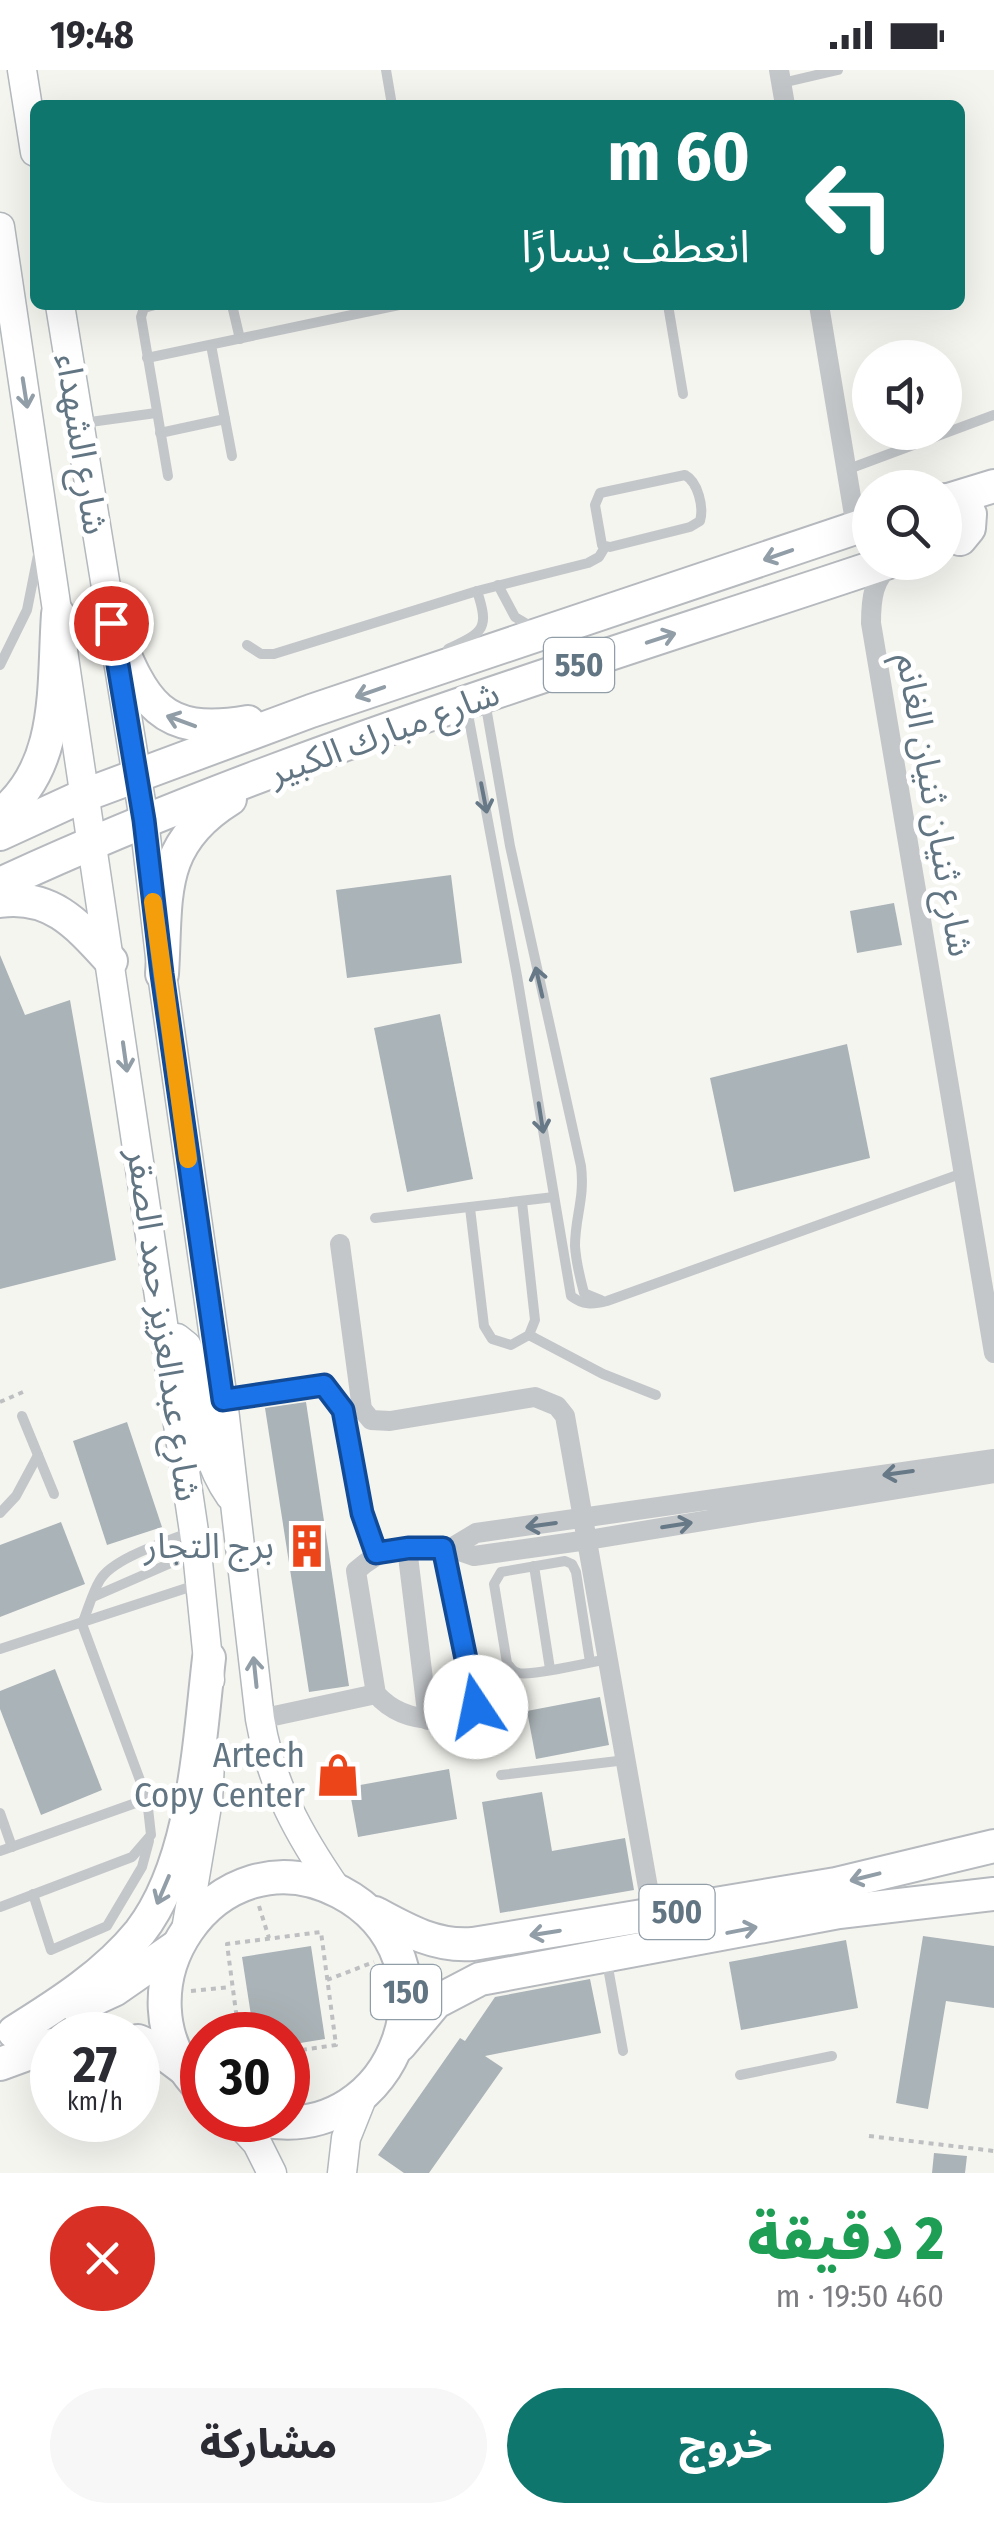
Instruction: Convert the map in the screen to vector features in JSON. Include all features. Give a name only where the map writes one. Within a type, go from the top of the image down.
[{"type":"main road","points":[[22,70],[30,120]]},
{"type":"main road","name":"شارع الشهداء","points":[[0,228],[92,841]]},
{"type":"main road","name":"شارع الشهداء","points":[[61,310],[144,820]]},
{"type":"main road","points":[[962,496],[994,486]]},
{"type":"main road","points":[[994,496],[994,506]]},
{"type":"main road","points":[[962,505],[970,514],[969,528],[962,534]]},
{"type":"main road","points":[[962,539],[994,528]]},
{"type":"main road","name":"شارع مبارك الكبير","points":[[0,834],[85,795],[311,712],[852,529]]},
{"type":"main road","name":"شارع مبارك الكبير","points":[[0,884],[144,820],[475,699],[852,575]]},
{"type":"main road","points":[[0,815],[25,791],[42,761],[49,727],[58,614]]},
{"type":"main road","points":[[111,623],[125,657],[151,700],[168,718],[211,727],[311,712]]},
{"type":"main road","points":[[162,974],[168,884],[178,849],[206,815],[272,774]]},
{"type":"main road","name":"شارع عبدالعزيز حمد الصقر","points":[[144,820],[237,1506],[267,1758],[288,1814],[350,1898]]},
{"type":"main road","name":"شارع عبدالعزيز حمد الصقر","points":[[92,841],[210,1658],[212,1743],[208,1800],[181,1939]]},
{"type":"main road","points":[[0,901],[25,899],[56,908],[76,922],[111,961]]},
{"type":"main road","points":[[164,1338],[174,1337],[187,1346],[204,1443],[237,1506]]},
{"type":"main road","points":[[7,2035],[103,1970],[140,1932],[158,1903],[188,1808],[210,1658]]},
{"type":"main road","name":"500","points":[[350,1898],[420,1936],[457,1945],[836,1884],[994,1846]]},
{"type":"main road","points":[[942,1857],[934,1868],[933,1880],[938,1892],[949,1900]]},
{"type":"main road","points":[[7,2035],[114,1990],[181,1939],[214,1902],[256,1882],[303,1880],[350,1898]]},
{"type":"main road","name":"500","points":[[397,2048],[436,2002],[480,1979],[839,1912],[994,1894]]},
{"type":"main road","name":"150","points":[[310,2119],[364,2093],[397,2048],[406,2015],[405,1980],[389,1936],[350,1898]]},
{"type":"main road","points":[[180,2055],[168,2033],[163,2001],[169,1965],[181,1939]]},
{"type":"main road","points":[[160,2051],[180,2068]]},
{"type":"main road","points":[[0,2064],[30,2053]]},
{"type":"main road","name":"150","points":[[342,2173],[346,2138],[364,2093]]},
{"type":"main road","points":[[255,2142],[272,2173]]},
{"type":"street","points":[[820,310],[852,489]]},
{"type":"street","points":[[871,623],[878,580]]},
{"type":"street","points":[[822,585],[850,593],[871,623]]},
{"type":"street","name":"شارع ثنيان ثنيان الغانم","points":[[871,623],[964,1172],[988,1278],[994,1353]]},
{"type":"street","points":[[340,1244],[362,1410],[371,1420],[390,1421],[522,1397],[546,1400],[565,1416],[588,1540],[600,1661],[626,1760],[653,1916]]},
{"type":"street","points":[[223,1400],[324,1385],[343,1410],[362,1513],[376,1553]]},
{"type":"street","points":[[447,1548],[476,1533],[994,1459]]},
{"type":"street","points":[[447,1548],[476,1707],[471,1714],[440,1722],[389,1708],[376,1694],[356,1571],[376,1553],[447,1548],[474,1556],[994,1472]]},
{"type":"street","points":[[408,1548],[428,1720]]},
{"type":"street","points":[[260,1719],[376,1694]]},
{"type":"lane","points":[[386,70],[391,100]]},
{"type":"lane","points":[[780,76],[838,70]]},
{"type":"lane","points":[[146,310],[142,312],[146,358],[168,476]]},
{"type":"lane","points":[[233,310],[240,339]]},
{"type":"lane","points":[[146,358],[376,310]]},
{"type":"lane","points":[[669,310],[683,394]]},
{"type":"lane","points":[[212,344],[232,456]]},
{"type":"lane","points":[[80,423],[156,413]]},
{"type":"lane","points":[[846,470],[994,414]]},
{"type":"lane","points":[[160,433],[225,420]]},
{"type":"lane","points":[[247,645],[262,654],[274,654],[477,591],[588,563],[604,547],[595,505],[600,493],[680,476],[693,480],[702,510],[696,524],[604,547]]},
{"type":"lane","points":[[0,665],[27,610],[36,575],[43,514]]},
{"type":"lane","points":[[498,585],[520,622],[530,627],[558,628]]},
{"type":"lane","points":[[420,675],[427,660],[481,630],[484,613],[477,591]]},
{"type":"lane","points":[[475,699],[571,1296],[592,1305],[607,1302],[964,1172]]},
{"type":"lane","points":[[475,699],[581,1166],[584,1191],[575,1244],[580,1276],[584,1293],[607,1302]]},
{"type":"lane","points":[[375,1218],[554,1197]]},
{"type":"lane","points":[[470,1208],[486,1330],[496,1342],[506,1344],[521,1342],[534,1320],[522,1202]]},
{"type":"lane","points":[[528,1335],[590,1368],[656,1394]]},
{"type":"lane","points":[[22,1416],[54,1494]]},
{"type":"lane","points":[[0,1513],[16,1496],[38,1455]]},
{"type":"lane","points":[[33,1894],[52,1950],[107,1926],[142,1867],[151,1835],[147,1799],[82,1624],[100,1579],[119,1563],[196,1541]]},
{"type":"lane","points":[[92,1598],[196,1541]]},
{"type":"lane","points":[[564,1561],[575,1568],[600,1661],[522,1674],[509,1666],[494,1584],[502,1572],[564,1561]]},
{"type":"lane","points":[[534,1566],[550,1669]]},
{"type":"lane","points":[[0,1649],[201,1583]]},
{"type":"lane","points":[[501,1775],[626,1760]]},
{"type":"lane","points":[[0,1813],[6,1849],[147,1799]]},
{"type":"lane","points":[[0,1906],[132,1857],[151,1835]]},
{"type":"lane","points":[[606,1956],[623,2051]]},
{"type":"lane","points":[[740,2075],[832,2056]]},
{"type":"path","points":[[0,1402],[23,1392]]},
{"type":"path","points":[[236,2012],[226,1944],[320,1932],[336,2045],[310,2048]]},
{"type":"path","points":[[310,2092],[314,2091],[319,2118]]},
{"type":"path","points":[[869,2136],[994,2151]]},
{"type":"building","points":[[451,875],[462,963],[347,978],[336,890]]},
{"type":"building","points":[[894,903],[902,945],[857,953],[850,911]]},
{"type":"building","points":[[0,955],[25,1015],[70,1000],[116,1260],[0,1289]]},
{"type":"building","points":[[440,1014],[473,1179],[407,1192],[374,1028]]},
{"type":"building","points":[[847,1044],[870,1158],[734,1192],[710,1078]]},
{"type":"building","name":"برج التجار","points":[[306,1402],[349,1686],[309,1692],[265,1408]]},
{"type":"building","points":[[127,1422],[162,1527],[107,1545],[73,1441]]},
{"type":"building","points":[[61,1522],[85,1584],[0,1617],[0,1545]]},
{"type":"building","points":[[55,1669],[102,1790],[41,1815],[0,1709],[0,1691]]},
{"type":"building","points":[[600,1697],[609,1745],[536,1759],[527,1711]]},
{"type":"building","points":[[449,1769],[457,1819],[358,1837],[349,1787]]},
{"type":"building","points":[[542,1792],[552,1851],[625,1838],[634,1890],[500,1913],[482,1802]]},
{"type":"building","points":[[923,1936],[994,1946],[994,2008],[946,2001],[928,2109],[896,2103]]},
{"type":"building","points":[[846,1940],[858,2008],[741,2030],[729,1962]]},
{"type":"building","points":[[311,1946],[325,2039],[310,2041],[310,2012],[250,2012],[242,1957]]},
{"type":"building","points":[[590,1979],[601,2033],[485,2056],[503,2068],[429,2173],[404,2173],[378,2155],[460,2038],[465,2041],[495,1997]]},
{"type":"building","points":[[934,2153],[967,2156],[965,2173],[932,2173]]},
{"type":"slow traffic","points":[[153,902],[188,1159]]},
{"type":"place","name":"برج التجار","points":[[307,1546]]},
{"type":"place","name":"Artech Copy Center","points":[[338,1775]]},
{"type":"route","points":[[111,623],[144,820],[223,1400],[324,1385],[343,1410],[362,1513],[376,1553],[443,1548],[476,1707]]}]
